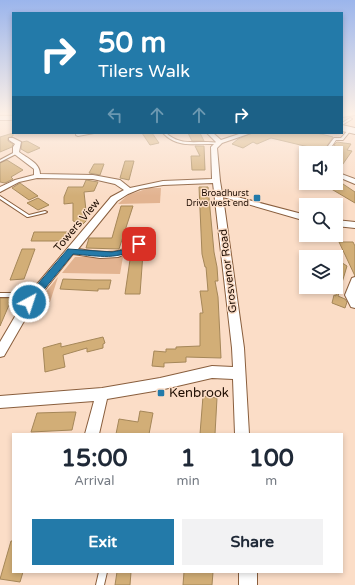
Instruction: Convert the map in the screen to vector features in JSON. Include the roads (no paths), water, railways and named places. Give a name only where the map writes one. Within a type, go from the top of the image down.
[{"type":"street","points":[[15,141],[18,143],[25,141]]},
{"type":"street","points":[[218,143],[223,141]]},
{"type":"street","points":[[18,143],[16,153],[34,165],[37,169],[37,176]]},
{"type":"street","name":"Grosvenor Road","points":[[218,143],[214,151],[216,181],[219,194],[238,348],[242,433]]},
{"type":"street","points":[[0,190],[17,181],[37,176],[93,177],[117,182],[128,190]]},
{"type":"street","points":[[343,178],[355,182]]},
{"type":"street","name":"Towers View","points":[[0,352],[31,299],[110,204],[128,190],[151,184],[216,181]]},
{"type":"street","points":[[219,194],[299,216]]},
{"type":"street","points":[[343,224],[353,226],[355,233]]},
{"type":"street","points":[[70,251],[112,254],[125,252],[139,244],[145,245]]},
{"type":"street","points":[[355,281],[350,295],[355,304]]},
{"type":"street","points":[[0,402],[102,394],[160,384],[212,372],[239,373]]},
{"type":"street","points":[[92,433],[102,394]]},
{"type":"street","points":[[248,573],[248,585]]},
{"type":"lane","points":[[180,141],[189,144],[218,143]]},
{"type":"lane","points":[[0,161],[16,153]]},
{"type":"lane","points":[[0,197],[28,216],[45,212]]},
{"type":"lane","points":[[0,295],[23,295],[31,299]]},
{"type":"lane","points":[[100,585],[103,573]]},
{"type":"place","name":"Broadhurst Drive west end","points":[[257,198]]},
{"type":"place","name":"Kenbrook","points":[[161,393]]}]
